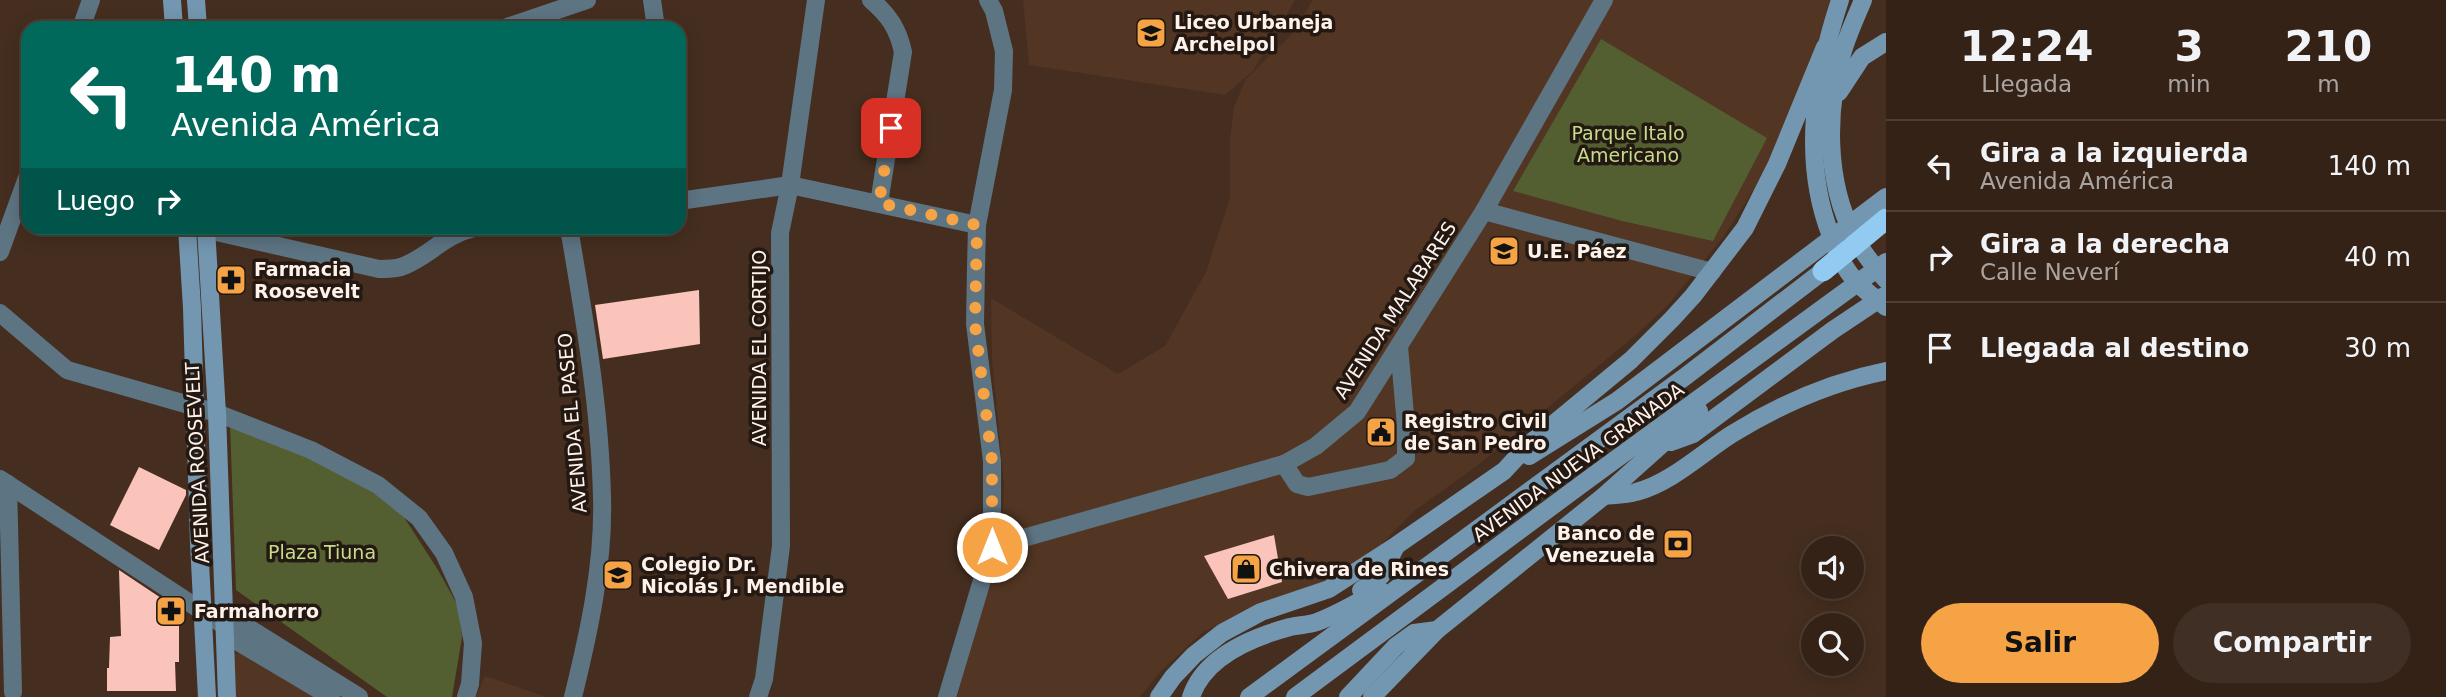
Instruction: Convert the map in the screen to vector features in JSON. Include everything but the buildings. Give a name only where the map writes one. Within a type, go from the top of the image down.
[{"type":"highway","points":[[1824,271],[1886,219]]},
{"type":"highway","points":[[1824,271],[1886,229]]},
{"type":"main road","points":[[172,0],[174,21]]},
{"type":"main road","points":[[196,0],[198,21]]},
{"type":"main road","points":[[1504,471],[1527,446],[1639,352],[1672,319],[1745,228],[1777,164],[1825,47],[1840,0]]},
{"type":"main road","points":[[1863,0],[1843,51],[1832,104],[1832,160],[1839,198],[1854,237],[1886,280]]},
{"type":"main road","points":[[1832,104],[1862,57],[1886,41]]},
{"type":"main road","points":[[1825,47],[1814,122],[1813,150],[1821,207],[1836,248],[1853,278],[1886,307]]},
{"type":"main road","points":[[1159,697],[1194,655],[1222,633],[1261,612],[1329,589],[1504,471],[1617,401],[1886,197]]},
{"type":"main road","name":"AVENIDA ROOSEVELT","points":[[187,235],[206,697]]},
{"type":"main road","name":"AVENIDA ROOSEVELT","points":[[204,235],[217,413],[227,697]]},
{"type":"main road","name":"AVENIDA NUEVA GRANADA","points":[[1295,697],[1886,262]]},
{"type":"main road","name":"AVENIDA NUEVA GRANADA","points":[[1249,697],[1824,271]]},
{"type":"main road","points":[[1662,446],[1693,434],[1886,294]]},
{"type":"main road","points":[[1604,496],[1637,492],[1666,478],[1732,434],[1799,399],[1861,376],[1886,371]]},
{"type":"main road","points":[[1372,697],[1437,630],[1662,446],[1707,403],[1718,386]]},
{"type":"main road","points":[[1316,622],[1381,576],[1397,545]]},
{"type":"main road","points":[[1191,697],[1193,690],[1210,668],[1228,654],[1262,637],[1316,622],[1386,587],[1407,582]]},
{"type":"main road","points":[[1371,671],[1382,641],[1414,610]]},
{"type":"main road","points":[[1348,697],[1396,646],[1414,633],[1437,630]]},
{"type":"street","points":[[84,21],[92,0]]},
{"type":"street","points":[[525,21],[587,0]]},
{"type":"street","points":[[652,0],[655,21]]},
{"type":"street","name":"AVENIDA EL CORTIJO","points":[[758,697],[764,679],[781,546],[780,233],[790,185],[816,0]]},
{"type":"street","points":[[871,0],[891,19],[903,52],[879,203]]},
{"type":"street","points":[[947,697],[992,547],[992,461],[975,324],[977,225],[1003,90],[1004,51],[994,11],[988,0]]},
{"type":"street","name":"AVENIDA MALABARES","points":[[992,547],[1284,464],[1316,446],[1357,412],[1484,211],[1604,0]]},
{"type":"street","points":[[686,200],[790,185],[977,225]]},
{"type":"street","points":[[0,252],[21,194]]},
{"type":"street","points":[[1484,211],[1712,272]]},
{"type":"street","points":[[233,235],[379,269],[399,268],[453,235]]},
{"type":"street","name":"AVENIDA EL PASEO","points":[[570,235],[592,380],[602,497],[600,553],[592,608],[573,697]]},
{"type":"street","points":[[0,313],[67,370],[217,413],[322,455],[378,485],[419,518],[444,553],[464,597],[473,643],[470,684],[466,697]]},
{"type":"street","points":[[1284,464],[1297,484],[1308,487],[1390,470],[1406,458],[1399,346]]},
{"type":"street","points":[[4,482],[225,626],[240,643],[331,697]]},
{"type":"street","points":[[4,482],[13,692]]},
{"type":"street","points":[[225,626],[247,627],[359,697]]},
{"type":"shaded area","name":"Liceo Urbaneja Archelpol","points":[[1023,0],[1295,0],[1253,71],[1225,95],[1029,65]]},
{"type":"shaded area","points":[[1313,0],[1830,0],[1809,72],[1770,164],[1724,236],[1669,304],[1636,335],[1478,465],[1414,511],[1380,546],[1318,589],[1248,611],[1203,632],[1161,671],[1140,697],[957,697],[991,567],[1003,507],[1004,485],[992,359],[991,298],[1118,374],[1165,346],[1206,272],[1230,198],[1230,139],[1234,107],[1246,79],[1290,36]]},
{"type":"shaded area","points":[[236,653],[243,654],[324,697],[234,697],[233,656]]},
{"type":"shaded area","points":[[485,676],[547,697],[476,697]]},
{"type":"green space","name":"Parque Italo Americano","points":[[1601,39],[1767,138],[1713,241],[1622,221],[1513,191]]},
{"type":"green space","name":"Plaza Tiuna","points":[[230,425],[341,465],[402,514],[458,606],[462,637],[452,697],[387,697],[236,590]]},
{"type":"place","name":"Liceo Urbaneja Archelpol","points":[[1151,33]]},
{"type":"place","name":"U.E. Páez","points":[[1504,251]]},
{"type":"place","name":"Farmacia Roosevelt","points":[[231,280]]},
{"type":"place","name":"Registro Civil de San Pedro","points":[[1381,432]]},
{"type":"place","name":"Banco de Venezuela","points":[[1678,544]]},
{"type":"place","name":"Chivera de Rines","points":[[1246,569]]},
{"type":"place","name":"Colegio Dr. Nicolás J. Mendible","points":[[618,575]]},
{"type":"place","name":"Farmahorro","points":[[171,611]]},
{"type":"route","points":[[891,128],[879,203],[977,225],[975,324],[992,461],[992,547]]}]
